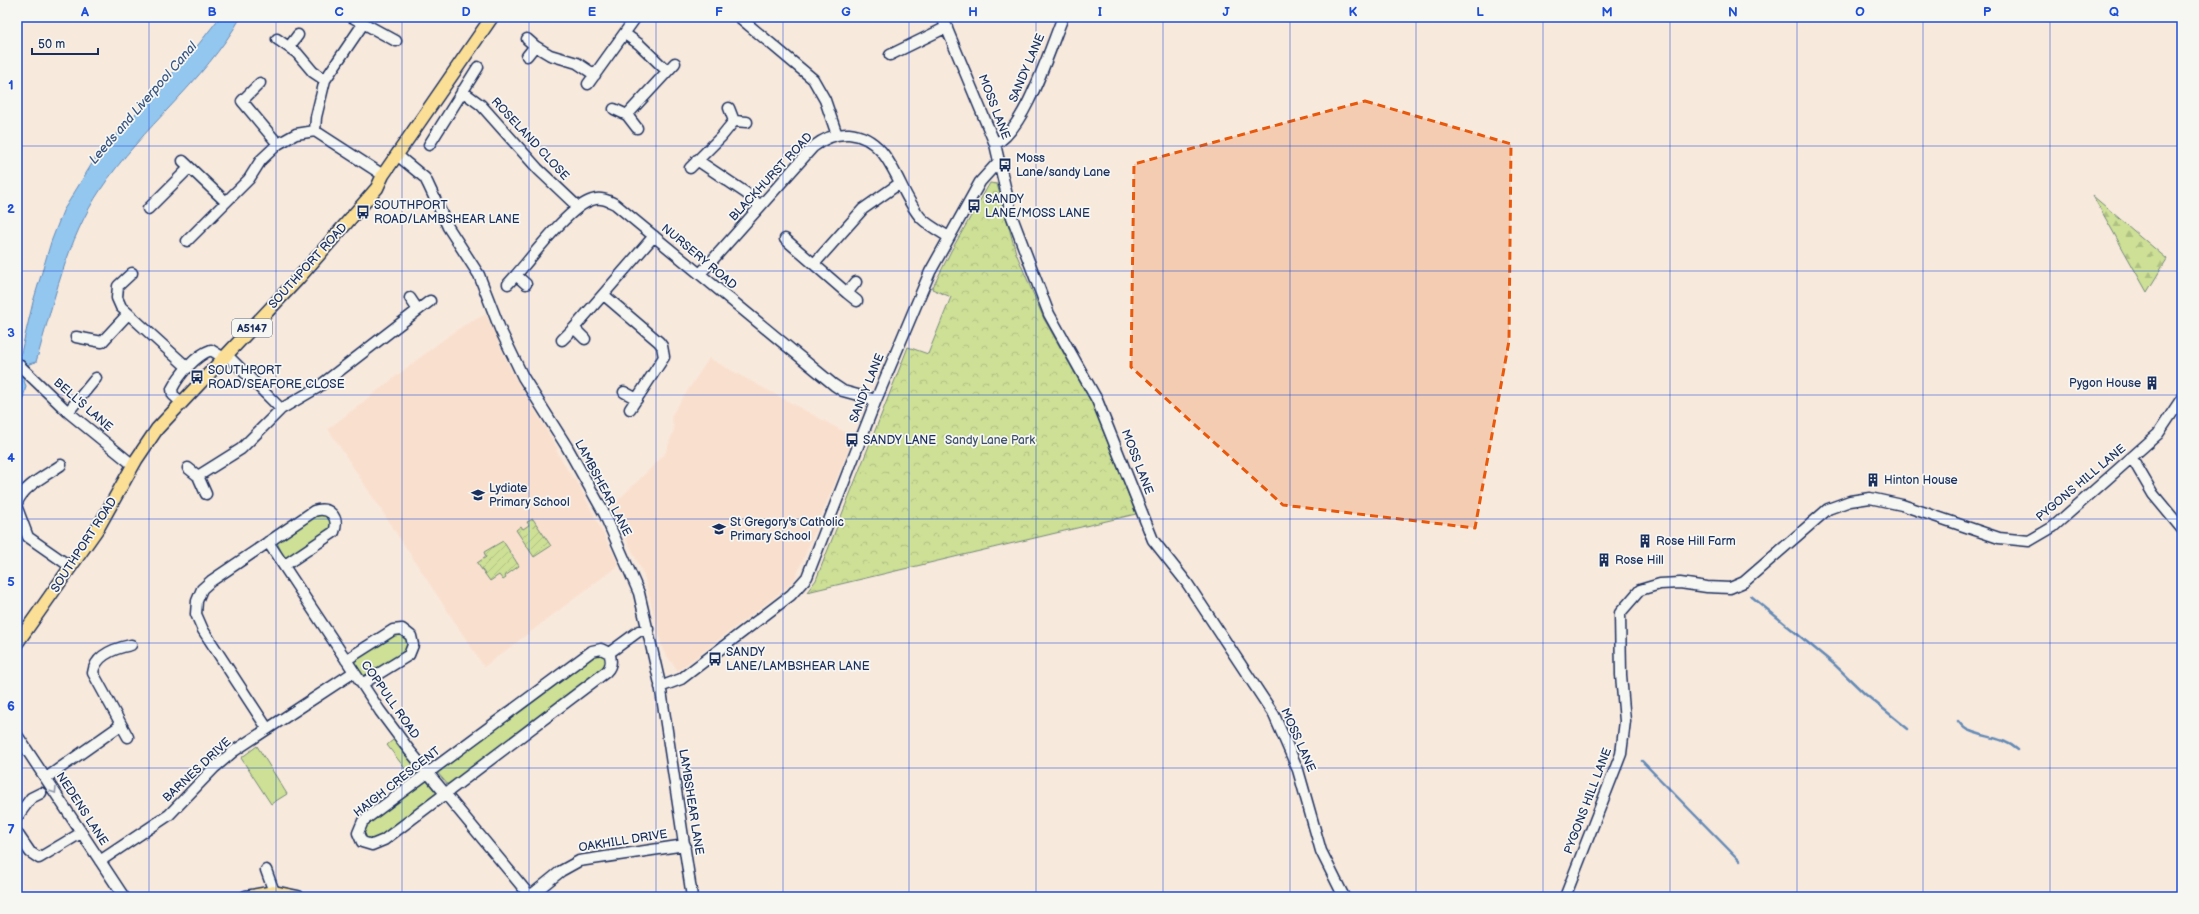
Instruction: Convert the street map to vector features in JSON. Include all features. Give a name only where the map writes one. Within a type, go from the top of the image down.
[{"type":"main road","name":"SOUTHPORT ROAD","points":[[17,643],[98,528],[133,465],[157,429],[297,280],[377,188],[383,175],[492,17]]},
{"type":"main road","points":[[246,897],[274,892],[298,897]]},
{"type":"street","points":[[352,17],[363,24],[380,30],[396,41]]},
{"type":"street","points":[[588,84],[636,17]]},
{"type":"street","points":[[739,17],[813,79],[825,100],[838,134],[854,135],[872,142],[886,157],[922,219],[949,237]]},
{"type":"street","name":"MOSS LANE","points":[[942,17],[995,144],[1010,210],[1049,314],[1097,400],[1153,540],[1187,583],[1274,715],[1287,742],[1300,776],[1321,851],[1344,897]]},
{"type":"street","name":"SANDY LANE","points":[[995,144],[1007,137],[1019,119],[1063,17]]},
{"type":"street","points":[[316,131],[316,117],[325,80],[363,24]]},
{"type":"street","points":[[890,55],[947,27]]},
{"type":"street","points":[[625,34],[639,44],[667,71]]},
{"type":"street","points":[[289,47],[298,35]]},
{"type":"street","points":[[277,39],[297,53],[313,72],[325,80]]},
{"type":"street","points":[[527,39],[550,55],[577,63],[595,75]]},
{"type":"street","points":[[527,56],[535,46]]},
{"type":"street","points":[[627,115],[675,63]]},
{"type":"street","points":[[429,145],[478,67]]},
{"type":"street","points":[[260,83],[242,101],[278,144]]},
{"type":"street","name":"ROSELAND CLOSE","points":[[462,92],[481,105],[538,169],[578,207]]},
{"type":"street","points":[[729,108],[734,121]]},
{"type":"street","points":[[614,109],[627,115],[637,128]]},
{"type":"street","points":[[734,121],[747,122]]},
{"type":"street","points":[[690,168],[722,137],[734,121]]},
{"type":"street","points":[[187,242],[249,179],[261,160],[278,144],[296,134],[316,131],[383,175]]},
{"type":"street","name":"BLACKHURST ROAD","points":[[700,274],[813,148],[827,138],[838,134]]},
{"type":"street","name":"LAMBSHEAR LANE","points":[[397,155],[425,178],[448,227],[478,275],[500,330],[523,377],[567,447],[614,534],[639,593],[660,687],[692,897]]},
{"type":"street","points":[[697,160],[746,194],[760,206]]},
{"type":"street","name":"SANDY LANE","points":[[660,687],[681,679],[791,595],[802,583],[811,568],[876,400],[930,272],[980,182],[999,162]]},
{"type":"street","points":[[148,209],[186,164],[226,202]]},
{"type":"street","points":[[814,264],[863,209],[900,183]]},
{"type":"street","name":"NURSERY ROAD","points":[[508,284],[578,207],[593,199],[608,200],[615,204],[834,385],[844,390],[876,400]]},
{"type":"street","points":[[562,340],[604,295],[654,236]]},
{"type":"street","points":[[785,239],[857,301]]},
{"type":"street","points":[[132,273],[118,286],[117,298],[121,307],[188,368]]},
{"type":"street","points":[[516,275],[526,284]]},
{"type":"street","points":[[847,293],[856,282]]},
{"type":"street","points":[[604,295],[658,342],[664,352],[664,358],[630,409]]},
{"type":"street","points":[[410,298],[418,310]]},
{"type":"street","points":[[198,476],[241,449],[281,409],[317,388],[430,301]]},
{"type":"street","points":[[76,337],[102,342],[128,314]]},
{"type":"street","points":[[574,328],[585,339]]},
{"type":"street","points":[[182,404],[173,395],[172,389],[188,368],[204,353],[211,350],[225,357],[281,409]]},
{"type":"street","name":"BELL'S LANE","points":[[19,365],[68,412],[133,465]]},
{"type":"street","points":[[68,412],[96,378]]},
{"type":"street","points":[[624,392],[636,399]]},
{"type":"street","name":"PYGONS HILL LANE","points":[[1565,897],[1621,754],[1625,721],[1621,675],[1620,613],[1640,590],[1660,584],[1680,583],[1707,587],[1730,588],[1750,577],[1828,509],[1850,501],[1870,498],[1902,505],[1999,538],[2029,541],[2053,527],[2158,434],[2182,398]]},
{"type":"street","points":[[2132,458],[2153,494],[2182,529]]},
{"type":"street","points":[[17,503],[24,492],[61,466]]},
{"type":"street","points":[[188,468],[198,476],[206,494]]},
{"type":"street","points":[[17,508],[28,538],[71,567]]},
{"type":"street","points":[[267,728],[202,630],[196,607],[199,595],[206,585],[314,511],[327,510],[334,516],[336,524],[331,535],[284,565]]},
{"type":"street","name":"COPPULL ROAD","points":[[268,542],[362,684],[409,750],[530,897]]},
{"type":"street","points":[[346,660],[393,630],[402,629],[411,636],[413,645],[409,654],[362,684]]},
{"type":"street","points":[[609,653],[639,631],[648,629]]},
{"type":"street","points":[[128,737],[95,678],[94,668],[105,655],[119,647],[131,645]]},
{"type":"street","name":"HAIGH CRESCENT","points":[[601,649],[609,653],[611,663],[606,672],[444,793],[384,840],[372,845],[362,842],[358,832],[364,822],[429,773],[592,651],[601,649]]},
{"type":"street","name":"BARNES DRIVE","points":[[100,861],[169,815],[225,758],[267,728],[354,672]]},
{"type":"street","points":[[46,778],[121,725]]},
{"type":"street","name":"NEDENS LANE","points":[[17,735],[124,897]]},
{"type":"street","points":[[17,817],[31,798],[40,793]]},
{"type":"street","points":[[17,833],[30,852],[39,858],[81,833]]},
{"type":"street","name":"OAKHILL DRIVE","points":[[530,897],[561,871],[579,861],[685,845]]},
{"type":"street","points":[[266,870],[274,892]]},
{"type":"highlighted area","points":[[1365,101],[1511,144],[1509,341],[1475,528],[1283,505],[1131,367],[1134,164]]},
{"type":"shaded area","name":"Lydiate Primary School","points":[[486,314],[511,370],[558,449],[556,450],[572,477],[578,483],[619,565],[484,667],[328,429],[440,342],[464,325]]},
{"type":"shaded area","name":"St Gregory's Catholic Primary School","points":[[709,358],[854,437],[795,579],[784,590],[678,671],[663,651],[644,576],[611,507],[665,454],[674,429],[671,416]]},
{"type":"green space","name":"Sandy Lane Park","points":[[990,183],[997,184],[1016,253],[1044,319],[1094,407],[1136,514],[807,592],[816,580],[908,347],[928,354],[951,297],[932,289],[951,251]]},
{"type":"green space","points":[[2093,196],[2167,259],[2147,292]]},
{"type":"green space","points":[[322,513],[331,521],[329,531],[288,558],[283,556],[277,542],[315,515]]},
{"type":"green space","points":[[533,519],[551,546],[534,557],[516,530],[521,526],[523,529],[529,525],[527,522]]},
{"type":"green space","points":[[503,541],[519,566],[505,576],[506,578],[503,580],[499,575],[490,581],[477,563],[486,557],[484,552]]},
{"type":"green space","points":[[395,633],[404,634],[409,643],[405,651],[367,676],[361,675],[354,663],[354,660]]},
{"type":"green space","points":[[599,653],[606,656],[606,666],[449,786],[436,771],[584,660]]},
{"type":"green space","points":[[393,740],[419,772],[419,775],[413,779],[387,745]]},
{"type":"green space","points":[[257,746],[287,794],[271,804],[241,758]]},
{"type":"green space","points":[[425,779],[437,794],[380,836],[372,840],[366,838],[363,832],[365,827]]},
{"type":"water","name":"Leeds and Liverpool Canal","points":[[220,17],[241,17],[226,41],[209,63],[117,166],[89,208],[62,272],[36,362],[29,364],[24,381],[26,386],[17,424],[17,371],[22,365],[20,357],[33,302],[51,242],[63,211],[96,157],[198,45]]},
{"type":"waterway","points":[[1751,596],[1835,665],[1865,694],[1908,729]]},
{"type":"waterway","points":[[1958,721],[1968,730],[2001,740],[2018,750]]},
{"type":"waterway","points":[[1642,761],[1740,861]]},
{"type":"place","name":"Moss Lane/sandy Lane","points":[[1005,165]]},
{"type":"place","name":"SANDY LANE/MOSS LANE","points":[[974,206]]},
{"type":"place","name":"SOUTHPORT ROAD/LAMBSHEAR LANE","points":[[363,212]]},
{"type":"place","name":"SOUTHPORT ROAD/SEAFORE CLOSE","points":[[197,377]]},
{"type":"place","name":"Pygon House","points":[[2152,383]]},
{"type":"place","name":"SANDY LANE","points":[[852,440]]},
{"type":"place","name":"Hinton House","points":[[1873,480]]},
{"type":"place","name":"Lydiate Primary School","points":[[478,495]]},
{"type":"place","name":"St Gregory's Catholic Primary School","points":[[719,529]]},
{"type":"place","name":"Rose Hill Farm","points":[[1645,541]]},
{"type":"place","name":"Rose Hill","points":[[1604,560]]},
{"type":"place","name":"SANDY LANE/LAMBSHEAR LANE","points":[[715,659]]}]
